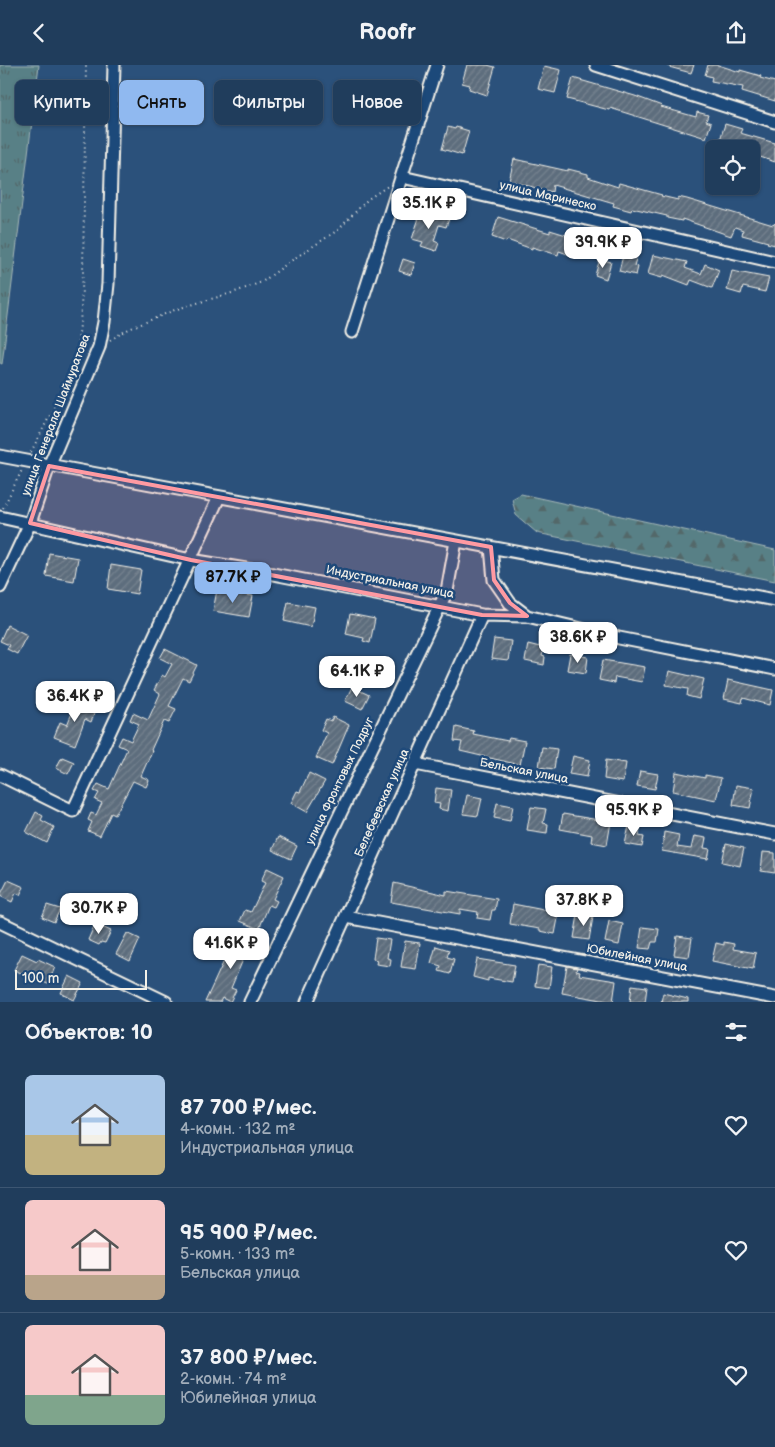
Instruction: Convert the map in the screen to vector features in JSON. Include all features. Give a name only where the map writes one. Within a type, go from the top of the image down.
[{"type":"street","name":"улица Генерала Шаймуратова","points":[[0,587],[30,523],[49,466],[99,347],[108,284],[114,65]]},
{"type":"street","points":[[352,332],[437,65]]},
{"type":"street","points":[[596,65],[775,122]]},
{"type":"street","name":"улица Маринеско","points":[[402,177],[775,262]]},
{"type":"street","points":[[0,456],[775,600]]},
{"type":"street","points":[[0,775],[73,811],[219,497]]},
{"type":"street","name":"Индустриальная улица","points":[[0,516],[191,560],[439,605],[482,615],[527,616],[619,638],[775,669]]},
{"type":"street","name":"улица Фронтовых Подруг","points":[[250,1002],[447,591],[456,541]]},
{"type":"street","points":[[491,547],[494,580],[510,603],[527,616]]},
{"type":"street","name":"Белебеевская улица","points":[[307,1002],[482,615]]},
{"type":"street","name":"Бельская улица","points":[[415,764],[775,835]]},
{"type":"street","name":"Юбилейная улица","points":[[346,917],[775,998]]},
{"type":"street","points":[[0,921],[166,1002]]},
{"type":"path","points":[[0,516],[58,400],[76,357],[83,272],[86,65]]},
{"type":"path","points":[[99,347],[129,329],[177,309],[262,282],[338,230],[368,199],[388,186]]},
{"type":"highlighted area","points":[[49,466],[491,547],[494,580],[510,603],[527,616],[482,615],[191,560],[30,523]]},
{"type":"green space","points":[[0,65],[39,65],[37,80],[15,80],[15,125],[32,125],[2,364],[0,363]]},
{"type":"green space","points":[[521,494],[775,550],[775,581],[537,533],[516,515],[512,499]]},
{"type":"building","points":[[467,65],[495,67],[487,95],[469,89],[470,85],[462,83]]},
{"type":"building","points":[[669,65],[694,65],[691,73],[669,67]]},
{"type":"building","points":[[708,65],[718,65],[740,72],[740,70],[775,82],[775,101],[742,91],[743,87],[711,81],[712,77],[705,75]]},
{"type":"building","points":[[544,66],[561,70],[555,93],[538,89]]},
{"type":"building","points":[[573,78],[635,96],[661,107],[696,117],[697,112],[708,115],[706,121],[711,123],[706,138],[610,108],[609,110],[567,99]]},
{"type":"building","points":[[725,124],[742,129],[740,133],[775,143],[775,162],[760,157],[760,140],[720,140]]},
{"type":"building","points":[[448,127],[469,131],[462,155],[442,149]]},
{"type":"building","points":[[514,159],[568,171],[568,169],[588,174],[588,177],[618,187],[619,183],[678,200],[678,197],[687,199],[773,225],[775,223],[775,245],[742,235],[743,230],[735,227],[731,236],[682,219],[682,221],[632,208],[631,211],[613,206],[614,203],[553,185],[552,192],[509,181]]},
{"type":"building","points":[[429,213],[449,219],[446,227],[439,225],[434,241],[439,243],[436,251],[421,246],[423,242],[412,239],[420,215],[428,218]]},
{"type":"building","points":[[498,217],[550,233],[550,230],[586,239],[579,258],[559,251],[558,255],[532,247],[532,249],[492,237]]},
{"type":"building","points":[[625,248],[638,251],[634,266],[638,267],[636,275],[619,271]]},
{"type":"building","points":[[653,255],[687,262],[685,268],[701,274],[705,264],[719,270],[712,288],[691,280],[689,285],[663,275],[662,278],[648,274]]},
{"type":"building","points":[[403,259],[415,263],[411,275],[399,271]]},
{"type":"building","points":[[600,259],[611,262],[606,279],[595,275]]},
{"type":"building","points":[[732,271],[769,278],[765,292],[743,287],[741,294],[727,290]]},
{"type":"building","points":[[49,553],[78,558],[74,581],[46,576]]},
{"type":"building","points":[[111,565],[141,570],[137,594],[108,589]]},
{"type":"building","points":[[217,590],[253,596],[249,617],[213,611]]},
{"type":"building","points":[[288,602],[315,607],[311,627],[284,621]]},
{"type":"building","points":[[350,614],[375,619],[370,643],[363,641],[364,638],[346,634]]},
{"type":"building","points":[[7,625],[27,635],[17,654],[7,649],[9,645],[0,641]]},
{"type":"building","points":[[494,639],[511,641],[508,661],[491,659]]},
{"type":"building","points":[[528,644],[544,648],[542,656],[545,657],[544,665],[525,661]]},
{"type":"building","points":[[165,649],[197,665],[189,681],[183,678],[169,706],[176,709],[169,723],[164,721],[141,776],[149,780],[146,787],[133,781],[115,815],[111,813],[100,836],[88,831],[92,822],[88,820],[91,813],[96,815],[102,803],[95,800],[99,793],[94,791],[98,784],[109,789],[127,749],[118,745],[122,737],[131,741],[139,724],[130,720],[133,713],[148,720],[160,694],[154,690],[162,675],[165,677],[172,664],[160,658]]},
{"type":"building","points":[[570,654],[588,657],[586,673],[567,670]]},
{"type":"building","points":[[603,660],[645,667],[642,682],[615,677],[614,683],[599,680]]},
{"type":"building","points":[[669,671],[704,679],[699,699],[687,696],[688,689],[666,685]]},
{"type":"building","points":[[728,680],[773,690],[770,705],[743,698],[742,703],[724,699]]},
{"type":"building","points":[[352,687],[369,695],[362,709],[345,701]]},
{"type":"building","points":[[77,701],[96,709],[91,722],[85,719],[75,745],[54,737],[60,722],[67,725]]},
{"type":"building","points":[[333,717],[349,725],[332,765],[316,758],[327,733],[321,730],[326,719],[331,721]]},
{"type":"building","points":[[456,727],[474,731],[473,734],[508,741],[509,738],[525,741],[520,765],[460,751],[462,742],[454,741]]},
{"type":"building","points":[[542,747],[557,749],[554,769],[539,767]]},
{"type":"building","points":[[573,756],[590,760],[587,777],[569,774]]},
{"type":"building","points":[[62,757],[74,762],[68,774],[56,768]]},
{"type":"building","points":[[606,760],[626,763],[623,782],[604,779]]},
{"type":"building","points":[[640,771],[658,774],[655,789],[637,786]]},
{"type":"building","points":[[676,772],[705,778],[705,775],[721,778],[716,800],[673,791]]},
{"type":"building","points":[[309,773],[325,781],[307,812],[291,803],[297,791],[300,792]]},
{"type":"building","points":[[736,785],[754,788],[750,808],[733,805]]},
{"type":"building","points":[[436,788],[451,790],[448,811],[439,809],[440,804],[434,803]]},
{"type":"building","points":[[467,795],[482,798],[478,816],[463,814]]},
{"type":"building","points":[[497,803],[513,806],[510,821],[494,818]]},
{"type":"building","points":[[531,807],[546,809],[543,823],[548,824],[547,833],[527,830]]},
{"type":"building","points":[[36,812],[43,816],[41,820],[54,827],[47,843],[26,832]]},
{"type":"building","points":[[563,814],[611,822],[607,845],[591,842],[592,835],[560,829]]},
{"type":"building","points":[[629,826],[640,829],[639,836],[644,837],[642,847],[625,844]]},
{"type":"building","points":[[664,832],[679,835],[677,847],[691,849],[694,836],[706,838],[704,848],[710,849],[708,859],[662,851]]},
{"type":"building","points":[[278,837],[297,846],[291,859],[272,850]]},
{"type":"building","points":[[726,844],[744,848],[740,866],[722,862]]},
{"type":"building","points":[[763,852],[775,853],[775,873],[761,871]]},
{"type":"building","points":[[267,868],[284,876],[273,899],[277,901],[274,907],[269,905],[259,929],[240,921],[245,910],[251,912],[265,883],[261,881]]},
{"type":"building","points":[[8,880],[24,887],[20,895],[16,893],[12,902],[0,896]]},
{"type":"building","points":[[394,883],[446,895],[446,891],[497,899],[495,910],[492,910],[490,920],[477,918],[478,912],[460,909],[460,914],[391,902]]},
{"type":"building","points":[[78,895],[96,903],[87,921],[74,916],[75,913],[71,911]]},
{"type":"building","points":[[513,904],[559,913],[555,934],[540,931],[540,929],[510,924]]},
{"type":"building","points":[[47,905],[60,909],[54,922],[42,917]]},
{"type":"building","points":[[578,915],[593,917],[589,940],[574,938]]},
{"type":"building","points":[[609,921],[623,924],[619,945],[605,942]]},
{"type":"building","points":[[95,924],[111,931],[105,943],[101,942],[99,945],[88,940]]},
{"type":"building","points":[[642,927],[659,929],[657,942],[652,942],[650,949],[639,948]]},
{"type":"building","points":[[127,933],[140,939],[130,961],[116,954]]},
{"type":"building","points":[[236,935],[248,941],[249,938],[261,944],[258,951],[250,947],[245,955],[231,988],[236,990],[230,1002],[222,998],[220,1002],[205,1002]]},
{"type":"building","points":[[677,936],[692,938],[689,957],[674,955]]},
{"type":"building","points":[[376,938],[390,940],[387,958],[391,959],[390,966],[376,964],[377,960],[373,959]]},
{"type":"building","points":[[405,941],[420,943],[416,969],[401,967]]},
{"type":"building","points":[[724,942],[734,944],[733,949],[756,953],[753,969],[712,961],[716,943],[724,945]]},
{"type":"building","points":[[436,946],[449,950],[447,957],[454,959],[450,974],[439,971],[441,966],[431,963]]},
{"type":"building","points":[[22,954],[55,967],[48,984],[14,970]]},
{"type":"building","points":[[477,959],[515,965],[512,982],[488,978],[488,981],[473,977]]},
{"type":"building","points":[[538,965],[552,967],[549,988],[535,986]]},
{"type":"building","points":[[567,966],[577,968],[576,971],[580,972],[579,975],[616,981],[613,1002],[562,993]]},
{"type":"building","points":[[69,976],[83,983],[74,1000],[61,993]]},
{"type":"building","points":[[632,985],[647,987],[645,1002],[630,1002]]},
{"type":"building","points":[[663,993],[688,999],[688,1002],[661,1002]]}]
